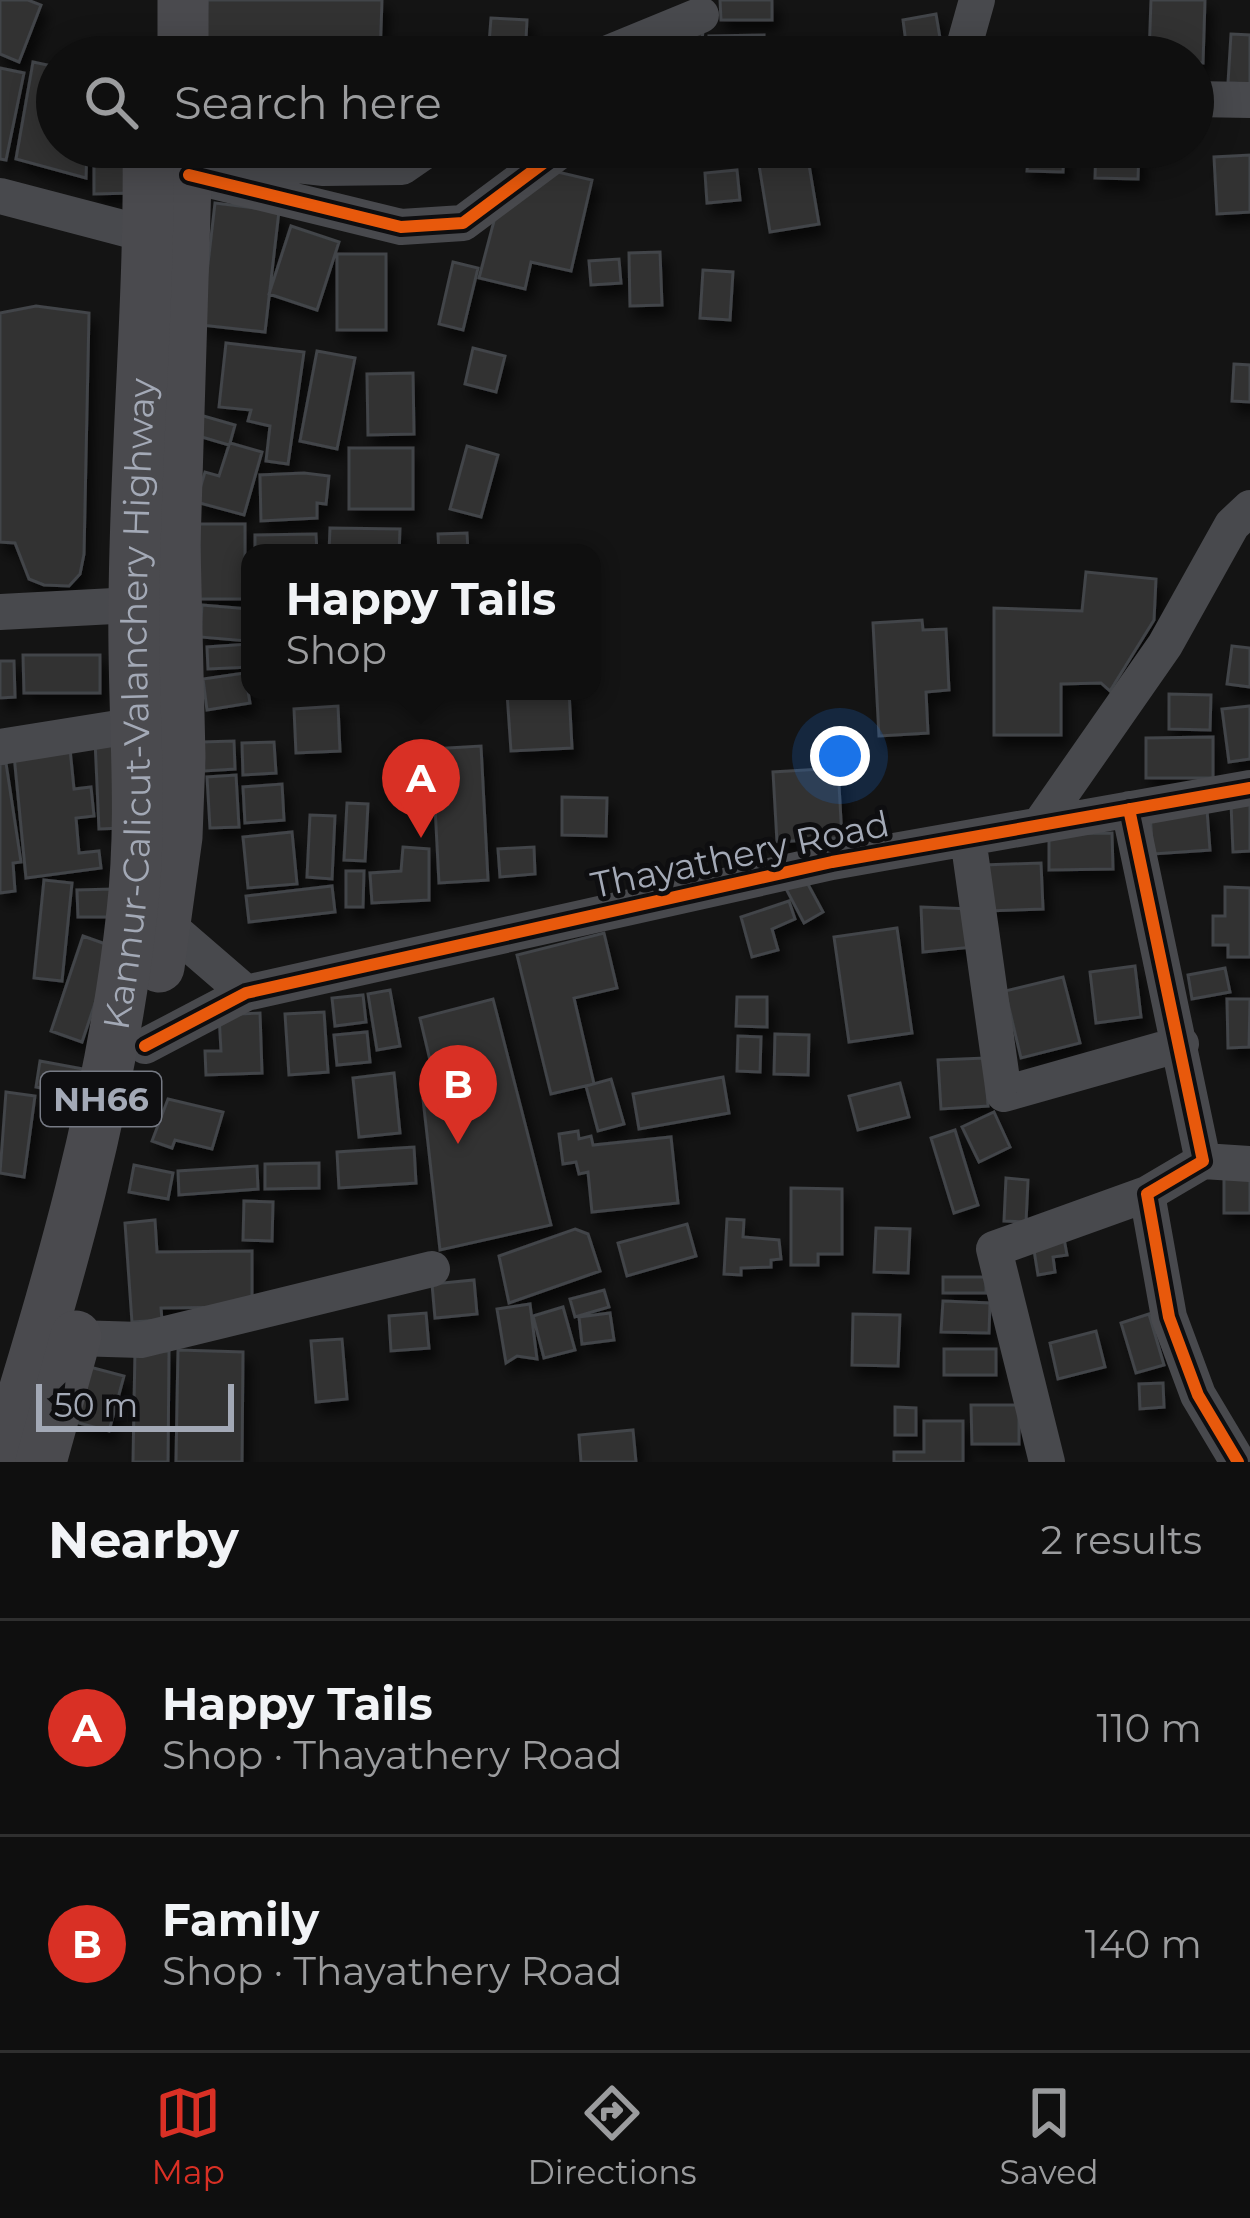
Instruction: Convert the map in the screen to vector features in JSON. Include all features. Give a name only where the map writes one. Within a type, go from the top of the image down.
[{"type":"highway","points":[[150,36],[151,0]]},
{"type":"highway","points":[[183,0],[183,36]]},
{"type":"highway","name":"Kannur-Calicut-Valanchery Highway","points":[[41,1462],[145,1046],[149,920],[140,818],[134,605],[149,235],[174,168]]},
{"type":"highway","name":"Kannur-Calicut-Valanchery Highway","points":[[2,1462],[13,1381],[99,1110],[149,920],[177,837],[178,168]]},
{"type":"street","points":[[967,36],[977,0]]},
{"type":"street","points":[[651,36],[701,16]]},
{"type":"street","points":[[1214,99],[1250,100]]},
{"type":"street","points":[[216,168],[400,227],[463,223],[537,168]]},
{"type":"street","points":[[0,196],[149,235]]},
{"type":"street","points":[[1040,823],[1165,645],[1232,525],[1250,508]]},
{"type":"street","points":[[0,612],[134,605]]},
{"type":"street","points":[[0,747],[137,725]]},
{"type":"street","name":"Thayathery Road","points":[[145,1046],[246,993],[832,862],[1250,788]]},
{"type":"street","points":[[1130,809],[1203,1161]]},
{"type":"street","points":[[968,838],[1004,1094],[1180,1044]]},
{"type":"street","points":[[149,920],[246,993]]},
{"type":"street","points":[[1047,1462],[994,1249],[1147,1194],[1203,1161],[1250,1164]]},
{"type":"street","points":[[1147,1194],[1169,1317],[1198,1395],[1238,1462]]},
{"type":"street","points":[[75,1338],[141,1340],[432,1269]]},
{"type":"building","points":[[0,0],[41,5],[19,62],[0,54]]},
{"type":"building","points":[[207,0],[382,0],[381,36],[206,36]]},
{"type":"building","points":[[720,0],[772,0],[772,20],[721,20]]},
{"type":"building","points":[[1151,0],[1205,0],[1204,36],[1150,36]]},
{"type":"building","points":[[936,14],[940,36],[905,36],[903,20]]},
{"type":"building","points":[[491,18],[527,20],[526,36],[490,36]]},
{"type":"building","points":[[655,26],[703,32],[702,36],[654,36]]},
{"type":"building","points":[[1231,34],[1250,35],[1250,84],[1228,83]]},
{"type":"building","points":[[33,62],[36,164],[16,159]]},
{"type":"building","points":[[0,68],[24,73],[6,160],[0,159]]},
{"type":"building","points":[[1250,155],[1250,212],[1217,214],[1214,157]]},
{"type":"building","points":[[49,168],[86,168],[86,178]]},
{"type":"building","points":[[94,168],[133,168],[132,193],[94,194]]},
{"type":"building","points":[[759,168],[810,168],[819,224],[770,232]]},
{"type":"building","points":[[1027,168],[1063,168],[1063,172]]},
{"type":"building","points":[[1095,168],[1138,168],[1138,179],[1095,178]]},
{"type":"building","points":[[545,169],[592,180],[571,271],[531,262],[525,289],[479,278],[495,217]]},
{"type":"building","points":[[737,170],[740,200],[707,203],[705,173]]},
{"type":"building","points":[[215,203],[279,211],[265,332],[201,325]]},
{"type":"building","points":[[291,226],[339,242],[317,310],[269,294]]},
{"type":"building","points":[[660,252],[662,305],[630,306],[629,253]]},
{"type":"building","points":[[337,254],[386,254],[386,330],[337,330]]},
{"type":"building","points":[[619,259],[621,283],[591,285],[589,261]]},
{"type":"building","points":[[453,262],[478,268],[463,330],[439,324]]},
{"type":"building","points":[[703,270],[733,272],[730,320],[700,318]]},
{"type":"building","points":[[36,306],[89,313],[84,554],[80,574],[69,586],[29,579],[15,543],[0,542],[0,313]]},
{"type":"building","points":[[226,343],[304,352],[288,464],[266,461],[270,426],[248,421],[251,410],[219,407]]},
{"type":"building","points":[[473,348],[505,356],[496,392],[465,384]]},
{"type":"building","points":[[317,351],[355,358],[337,449],[300,441]]},
{"type":"building","points":[[1234,364],[1250,365],[1250,402],[1232,401]]},
{"type":"building","points":[[413,373],[414,434],[368,435],[367,374]]},
{"type":"building","points":[[200,415],[235,425],[230,443],[262,452],[244,515],[196,502],[205,472],[219,476],[229,445],[195,435]]},
{"type":"building","points":[[467,446],[498,455],[481,517],[450,509]]},
{"type":"building","points":[[349,448],[413,448],[413,509],[349,509]]},
{"type":"building","points":[[260,475],[329,476],[326,504],[317,503],[317,518],[261,521]]},
{"type":"building","points":[[199,524],[245,524],[241,599],[199,599]]},
{"type":"building","points":[[330,528],[400,529],[399,544],[329,544]]},
{"type":"building","points":[[467,533],[468,544],[439,544],[438,534]]},
{"type":"building","points":[[316,534],[317,544],[255,544],[255,535]]},
{"type":"building","points":[[1086,572],[1156,579],[1154,620],[1110,691],[1101,683],[1061,684],[1061,735],[994,735],[994,608],[1082,611]]},
{"type":"building","points":[[202,605],[241,608],[241,640],[200,637]]},
{"type":"building","points":[[922,620],[923,630],[946,629],[949,690],[926,692],[928,733],[879,736],[873,623]]},
{"type":"building","points":[[241,645],[241,667],[208,669],[207,647]]},
{"type":"building","points":[[1232,646],[1250,648],[1250,687],[1227,684]]},
{"type":"building","points":[[23,655],[100,655],[100,693],[24,693]]},
{"type":"building","points":[[0,661],[14,661],[15,697],[0,698]]},
{"type":"building","points":[[241,674],[241,700],[250,703],[207,710],[203,679]]},
{"type":"building","points":[[1169,694],[1211,695],[1210,730],[1169,729]]},
{"type":"building","points":[[507,700],[569,700],[572,748],[511,751]]},
{"type":"building","points":[[338,706],[340,751],[296,753],[294,709]]},
{"type":"building","points":[[1250,706],[1250,759],[1229,762],[1222,709]]},
{"type":"building","points":[[1213,737],[1213,778],[1146,778],[1146,738]]},
{"type":"building","points":[[95,740],[118,740],[122,828],[99,829]]},
{"type":"building","points":[[234,741],[235,769],[204,771],[202,742]]},
{"type":"building","points":[[274,742],[276,773],[243,775],[242,743]]},
{"type":"building","points":[[481,746],[488,880],[439,883],[432,749]]},
{"type":"building","points":[[70,749],[74,789],[91,787],[94,816],[76,818],[79,853],[99,851],[101,868],[26,878],[14,755]]},
{"type":"building","points":[[6,763],[21,862],[13,863],[15,891],[0,893],[0,764]]},
{"type":"building","points":[[838,768],[842,838],[777,842],[773,772]]},
{"type":"building","points":[[236,775],[239,827],[210,828],[207,777]]},
{"type":"building","points":[[282,784],[284,820],[245,823],[243,787]]},
{"type":"building","points":[[562,797],[607,798],[606,836],[562,835]]},
{"type":"building","points":[[1250,802],[1250,851],[1233,852],[1231,803]]},
{"type":"building","points":[[347,803],[368,804],[365,861],[344,860]]},
{"type":"building","points":[[1207,810],[1210,850],[1153,854],[1150,814]]},
{"type":"building","points":[[310,815],[335,816],[332,879],[307,877]]},
{"type":"building","points":[[292,832],[297,884],[248,888],[243,837]]},
{"type":"building","points":[[1112,833],[1113,869],[1049,870],[1049,834]]},
{"type":"building","points":[[403,847],[429,849],[429,900],[372,903],[370,873],[401,871]]},
{"type":"building","points":[[534,847],[535,874],[500,877],[498,849]]},
{"type":"building","points":[[1041,863],[1043,909],[986,911],[984,865]]},
{"type":"building","points":[[346,871],[364,871],[363,907],[346,907]]},
{"type":"building","points":[[803,875],[823,912],[804,923],[784,885]]},
{"type":"building","points":[[44,880],[72,883],[62,981],[34,978]]},
{"type":"building","points":[[332,886],[335,912],[249,922],[246,896]]},
{"type":"building","points":[[1225,887],[1250,888],[1250,957],[1228,957],[1228,945],[1213,945],[1213,916],[1225,916]]},
{"type":"building","points":[[114,889],[115,917],[78,917],[77,890]]},
{"type":"building","points":[[789,901],[795,919],[772,929],[778,950],[752,957],[741,917]]},
{"type":"building","points":[[921,907],[971,909],[973,947],[923,952]]},
{"type":"building","points":[[897,928],[912,1033],[849,1042],[834,937]]},
{"type":"building","points":[[604,933],[617,988],[574,998],[594,1084],[551,1094],[517,955]]},
{"type":"building","points":[[83,936],[114,947],[82,1042],[51,1031]]},
{"type":"building","points":[[1135,966],[1141,1017],[1096,1023],[1090,972]]},
{"type":"building","points":[[1225,968],[1230,992],[1192,999],[1188,975]]},
{"type":"building","points":[[1063,977],[1080,1043],[1021,1058],[1005,991]]},
{"type":"building","points":[[390,990],[400,1046],[377,1050],[368,994]]},
{"type":"building","points":[[363,995],[366,1022],[335,1026],[332,998]]},
{"type":"building","points":[[737,997],[767,997],[767,1027],[736,1026]]},
{"type":"building","points":[[493,999],[551,1225],[440,1250],[423,1099],[438,1094],[420,1018]]},
{"type":"building","points":[[1227,999],[1250,999],[1249,1047],[1228,1048]]},
{"type":"building","points":[[324,1012],[328,1072],[289,1075],[285,1014]]},
{"type":"building","points":[[260,1013],[262,1073],[206,1075],[205,1051],[221,1051],[219,1015]]},
{"type":"building","points":[[367,1032],[370,1062],[337,1065],[334,1035]]},
{"type":"building","points":[[775,1034],[809,1035],[808,1075],[774,1074]]},
{"type":"building","points":[[738,1036],[761,1037],[760,1072],[737,1071]]},
{"type":"building","points":[[985,1058],[988,1106],[941,1109],[938,1060]]},
{"type":"building","points":[[40,1061],[83,1069],[78,1095],[36,1087]]},
{"type":"building","points":[[394,1073],[400,1133],[359,1137],[353,1078]]},
{"type":"building","points":[[723,1077],[729,1113],[639,1129],[633,1094]]},
{"type":"building","points":[[611,1079],[624,1124],[598,1131],[586,1086]]},
{"type":"building","points":[[900,1083],[909,1117],[858,1130],[849,1096]]},
{"type":"building","points":[[6,1092],[35,1096],[24,1177],[0,1173]]},
{"type":"building","points":[[168,1099],[223,1112],[212,1149],[175,1140],[172,1148],[152,1141]]},
{"type":"building","points":[[994,1112],[1010,1147],[979,1162],[962,1127]]},
{"type":"building","points":[[955,1130],[978,1205],[954,1213],[931,1138]]},
{"type":"building","points":[[578,1131],[579,1139],[591,1136],[593,1145],[671,1137],[678,1203],[592,1212],[588,1172],[579,1174],[576,1162],[563,1164],[559,1134]]},
{"type":"building","points":[[414,1147],[416,1183],[339,1188],[337,1152]]},
{"type":"building","points":[[319,1163],[319,1188],[265,1189],[265,1164]]},
{"type":"building","points":[[134,1165],[173,1173],[168,1199],[129,1192]]},
{"type":"building","points":[[257,1166],[258,1189],[179,1195],[178,1171]]},
{"type":"building","points":[[1224,1171],[1250,1171],[1250,1213],[1224,1213]]},
{"type":"building","points":[[1006,1178],[1028,1180],[1026,1222],[1004,1221]]},
{"type":"building","points":[[791,1188],[842,1189],[842,1254],[818,1254],[818,1265],[791,1265]]},
{"type":"building","points":[[244,1201],[273,1202],[272,1241],[243,1240]]},
{"type":"building","points":[[727,1219],[744,1220],[743,1237],[779,1240],[781,1259],[771,1260],[771,1267],[741,1268],[741,1275],[724,1274]]},
{"type":"building","points":[[155,1220],[157,1252],[252,1251],[252,1307],[161,1308],[162,1320],[132,1322],[125,1223]]},
{"type":"building","points":[[687,1224],[696,1256],[627,1276],[618,1243]]},
{"type":"building","points":[[876,1228],[910,1229],[908,1273],[874,1272]]},
{"type":"building","points":[[575,1229],[588,1234],[600,1271],[509,1303],[499,1256]]},
{"type":"building","points":[[1063,1233],[1067,1255],[1053,1257],[1055,1272],[1038,1275],[1032,1238]]},
{"type":"building","points":[[943,1277],[986,1277],[986,1293],[943,1293]]},
{"type":"building","points":[[474,1280],[477,1314],[435,1318],[432,1284]]},
{"type":"building","points":[[604,1290],[609,1307],[575,1317],[570,1299]]},
{"type":"building","points":[[943,1301],[990,1303],[989,1333],[941,1332]]},
{"type":"building","points":[[530,1304],[537,1359],[517,1356],[506,1363],[497,1309]]},
{"type":"building","points":[[563,1307],[575,1350],[544,1358],[533,1316]]},
{"type":"building","points":[[426,1313],[429,1348],[391,1351],[389,1316]]},
{"type":"building","points":[[610,1313],[614,1340],[582,1344],[579,1317]]},
{"type":"building","points":[[853,1314],[900,1315],[898,1366],[852,1365]]},
{"type":"building","points":[[1149,1314],[1164,1365],[1136,1373],[1121,1323]]},
{"type":"building","points":[[1096,1331],[1105,1367],[1058,1379],[1050,1343]]},
{"type":"building","points":[[342,1339],[347,1399],[316,1402],[311,1341]]},
{"type":"building","points":[[944,1349],[996,1349],[996,1375],[944,1375]]},
{"type":"building","points":[[178,1350],[243,1352],[242,1462],[176,1462]]},
{"type":"building","points":[[135,1351],[169,1351],[168,1462],[133,1462]]},
{"type":"building","points":[[86,1366],[124,1376],[109,1431],[71,1421]]},
{"type":"building","points":[[1163,1383],[1164,1407],[1140,1409],[1139,1384]]},
{"type":"building","points":[[971,1405],[1019,1405],[1019,1444],[972,1444]]},
{"type":"building","points":[[895,1407],[916,1408],[916,1435],[895,1435]]},
{"type":"building","points":[[924,1421],[963,1421],[963,1462],[894,1462],[894,1452],[924,1452]]},
{"type":"building","points":[[633,1430],[636,1462],[581,1462],[579,1435]]},
{"type":"cycle path","points":[[189,175],[401,227],[463,223],[537,168]]},
{"type":"cycle path","points":[[145,1046],[246,993],[832,862],[1250,788]]},
{"type":"cycle path","points":[[1129,809],[1203,1161],[1147,1194],[1169,1317],[1198,1395],[1238,1462]]},
{"type":"place","name":"Happy Tails","points":[[421,838]]},
{"type":"place","name":"Family","points":[[458,1144]]}]
